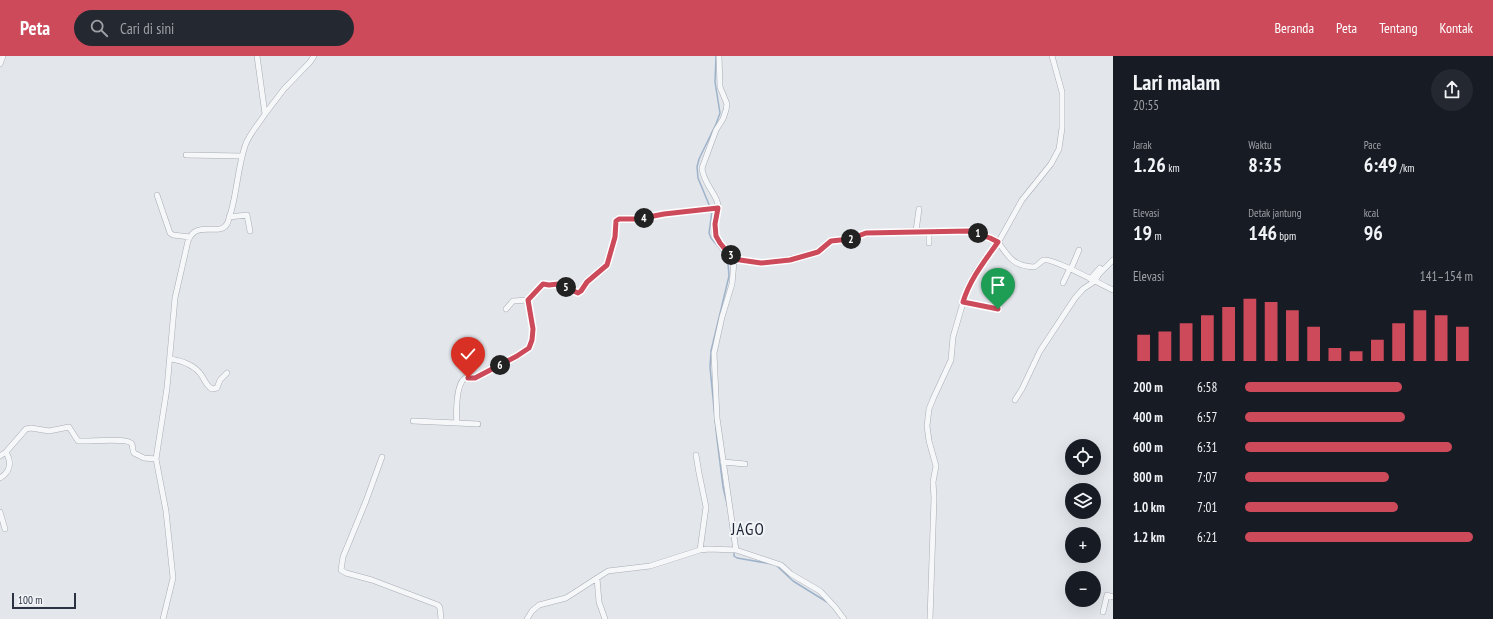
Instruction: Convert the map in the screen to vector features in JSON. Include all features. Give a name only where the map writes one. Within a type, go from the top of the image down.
[{"type":"street","points":[[0,64],[3,56]]},
{"type":"street","points":[[257,56],[265,114]]},
{"type":"street","points":[[163,619],[173,578],[166,511],[156,459],[170,359],[175,298],[190,237],[193,232],[197,230],[222,228],[227,225],[234,201],[242,156],[249,135],[289,84],[314,56]]},
{"type":"street","points":[[719,56],[720,87],[727,104],[723,119],[716,130],[702,168],[707,183],[717,201],[715,224],[716,236],[733,259],[734,266],[732,284],[718,329],[714,353],[717,418],[734,550]]},
{"type":"street","points":[[930,619],[934,498],[933,482],[936,469],[928,441],[928,416],[933,399],[951,362],[952,337],[967,289],[975,273],[998,242],[1019,204],[1051,164],[1059,149],[1062,128],[1062,93],[1052,56]]},
{"type":"street","points":[[186,155],[242,156]]},
{"type":"street","points":[[157,194],[170,234],[190,237]]},
{"type":"street","points":[[506,309],[513,301],[528,300],[543,284],[558,284],[578,293],[581,291],[587,282],[607,265],[615,237],[617,219],[638,219],[706,208],[717,208]]},
{"type":"street","points":[[916,232],[920,208]]},
{"type":"street","points":[[229,217],[247,215],[250,231]]},
{"type":"street","points":[[929,232],[929,243]]},
{"type":"street","points":[[733,259],[761,263],[790,260],[818,252],[831,241],[850,239],[866,233],[972,232],[998,242],[1012,261],[1021,265],[1034,267],[1043,260],[1047,260],[1071,269],[1113,290]]},
{"type":"street","points":[[1063,283],[1079,250]]},
{"type":"street","points":[[1015,400],[1022,390],[1040,350],[1075,298],[1113,255]]},
{"type":"street","points":[[1092,279],[1113,260]]},
{"type":"street","points":[[457,422],[456,410],[462,380],[465,378],[475,378],[526,351],[531,345],[533,329],[528,300]]},
{"type":"street","points":[[963,302],[998,309]]},
{"type":"street","points":[[170,359],[184,361],[200,374],[212,389],[216,388],[220,380],[227,373]]},
{"type":"street","points":[[413,421],[478,424]]},
{"type":"street","points":[[0,456],[6,452],[26,429],[31,428],[49,431],[67,426],[71,428],[78,440],[128,441],[132,444],[132,451],[134,453],[144,458],[156,459]]},
{"type":"street","points":[[0,478],[6,475],[9,471],[10,460],[6,452]]},
{"type":"street","points":[[696,455],[698,473],[706,507],[700,550]]},
{"type":"street","points":[[382,457],[343,557],[341,570],[438,605],[440,608],[441,619]]},
{"type":"street","points":[[723,462],[746,464]]},
{"type":"street","points":[[0,512],[4,529]]},
{"type":"street","points":[[527,619],[532,610],[539,605],[566,598],[608,571],[650,566],[700,550],[709,549],[734,550],[781,564],[791,574],[820,591],[844,619]]},
{"type":"street","points":[[598,578],[599,602],[605,619]]},
{"type":"street","points":[[1103,612],[1107,595],[1113,597]]},
{"type":"waterway","points":[[710,207],[698,178],[697,167],[699,159],[720,113],[715,82],[716,56]]},
{"type":"waterway","points":[[712,211],[709,233],[711,238],[721,250],[728,264],[729,276],[711,351],[710,367],[723,487],[728,508]]},
{"type":"waterway","points":[[734,551],[734,556],[737,558],[772,564]]},
{"type":"waterway","points":[[777,566],[793,581],[827,602]]},
{"type":"district","name":"JAGO","points":[[748,529]]},
{"type":"route","points":[[468,378],[475,378],[529,348],[531,345],[533,329],[528,300],[541,285],[558,284],[578,293],[587,282],[606,267],[615,237],[616,220],[619,219],[638,219],[706,208],[718,208],[715,232],[720,243],[733,259],[761,263],[790,260],[812,255],[831,241],[854,238],[863,233],[969,231],[998,242],[975,273],[967,289],[963,302],[998,309]]}]
